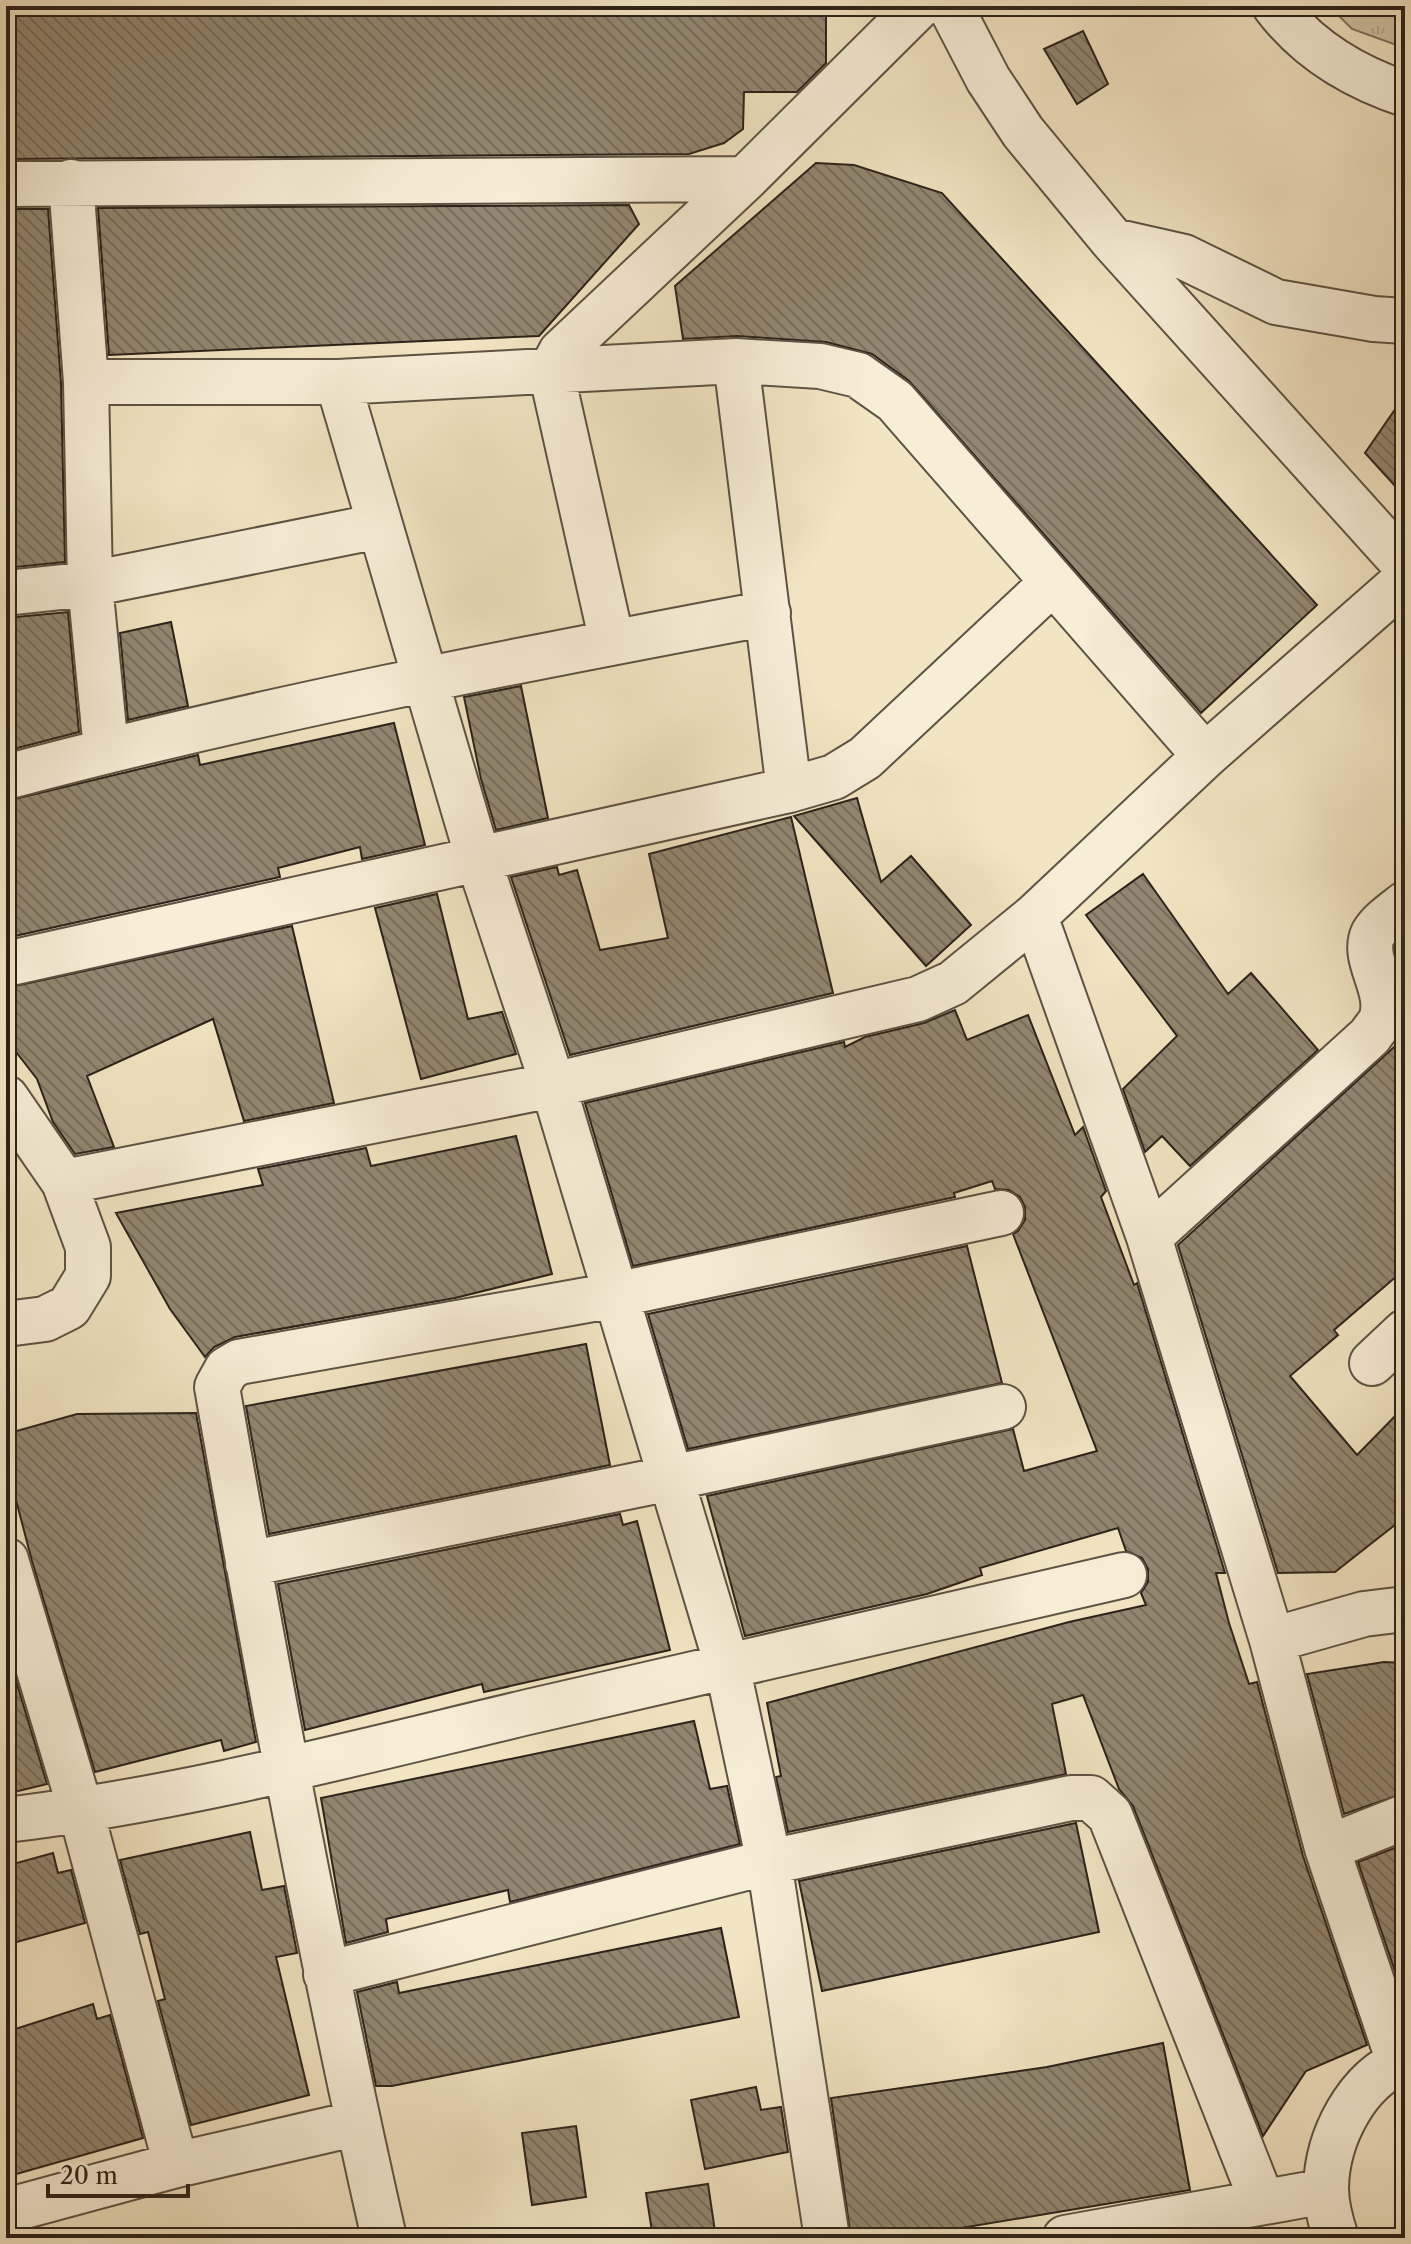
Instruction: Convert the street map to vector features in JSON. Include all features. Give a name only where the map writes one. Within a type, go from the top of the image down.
[{"type":"street","points":[[612,642],[551,371],[561,352],[745,179],[919,6]]},
{"type":"street","points":[[950,6],[988,79],[1023,132],[1113,241],[1405,565]]},
{"type":"street","points":[[1275,6],[1307,41],[1330,58],[1367,81],[1405,94]]},
{"type":"street","points":[[6,184],[745,179]]},
{"type":"street","points":[[71,182],[86,382],[90,584],[106,750]]},
{"type":"street","points":[[1113,241],[1184,257],[1276,302],[1374,319],[1405,321]]},
{"type":"street","points":[[86,382],[338,382],[736,361],[820,366],[858,375],[895,401],[1205,756]]},
{"type":"street","points":[[736,361],[789,790]]},
{"type":"street","points":[[338,382],[478,858],[553,1085],[727,1665],[769,1862],[827,2238]]},
{"type":"street","points":[[6,593],[90,584],[379,526]]},
{"type":"street","points":[[64,1182],[553,1085],[918,999],[953,983],[1035,916],[1205,756],[1405,580]]},
{"type":"street","points":[[6,964],[789,790],[834,777],[865,758],[1053,582]]},
{"type":"street","points":[[6,777],[106,750],[426,679],[768,613]]},
{"type":"street","points":[[1149,1237],[1370,1036],[1381,1020],[1385,998],[1370,950],[1373,935],[1405,904]]},
{"type":"street","points":[[1035,916],[1149,1237],[1272,1640],[1327,1848],[1402,2061],[1368,2085],[1345,2117],[1330,2153],[1326,2191],[1336,2238]]},
{"type":"street","points":[[6,1098],[64,1182],[88,1247],[88,1276],[69,1307],[45,1319],[6,1324]]},
{"type":"street","points":[[384,2238],[326,1974],[248,1564],[217,1387],[227,1369],[239,1362],[615,1295],[1001,1213]]},
{"type":"street","points":[[1372,1363],[1405,1332]]},
{"type":"street","points":[[248,1564],[1003,1407]]},
{"type":"street","points":[[6,1560],[81,1811],[176,2165]]},
{"type":"street","points":[[6,1820],[81,1811],[289,1769],[1124,1575]]},
{"type":"street","points":[[1272,1640],[1364,1614],[1405,1609]]},
{"type":"street","points":[[326,1974],[769,1862],[1071,1798],[1091,1798],[1110,1815],[1262,2201]]},
{"type":"street","points":[[1327,1848],[1405,1817]]},
{"type":"street","points":[[6,2211],[176,2165],[358,2123]]},
{"type":"street","points":[[1065,2238],[1326,2191]]},
{"type":"green space","points":[[1329,6],[1405,6],[1405,48],[1352,29]]},
{"type":"building","points":[[6,6],[826,6],[826,63],[797,92],[744,92],[743,129],[724,143],[689,154],[6,159]]},
{"type":"building","points":[[1083,31],[1108,84],[1077,104],[1044,49]]},
{"type":"building","points":[[816,163],[854,165],[942,193],[1317,605],[1201,713],[909,381],[872,354],[826,342],[737,336],[683,339],[675,286]]},
{"type":"building","points":[[629,205],[639,224],[539,336],[109,355],[98,208]]},
{"type":"building","points":[[6,209],[48,209],[61,383],[65,562],[6,568]]},
{"type":"building","points":[[1405,395],[1405,497],[1365,453]]},
{"type":"building","points":[[68,612],[79,732],[6,751],[6,618]]},
{"type":"building","points":[[171,622],[188,706],[128,720],[120,633]]},
{"type":"building","points":[[521,686],[548,818],[496,830],[481,779],[464,697]]},
{"type":"building","points":[[394,723],[425,845],[362,859],[360,847],[278,868],[280,877],[6,938],[6,801],[198,755],[200,765]]},
{"type":"building","points":[[857,798],[881,882],[911,856],[971,925],[926,966],[794,816]]},
{"type":"building","points":[[791,817],[833,993],[570,1055],[511,877],[557,867],[559,875],[577,870],[600,950],[668,938],[649,854]]},
{"type":"building","points":[[1143,874],[1228,994],[1251,973],[1318,1050],[1190,1166],[1162,1136],[1145,1152],[1123,1089],[1177,1036],[1086,915]]},
{"type":"building","points":[[437,894],[468,1019],[502,1012],[516,1054],[421,1079],[375,908]]},
{"type":"building","points":[[292,926],[334,1103],[244,1121],[213,1019],[87,1076],[114,1147],[75,1154],[53,1122],[37,1079],[6,1039],[6,988]]},
{"type":"building","points":[[955,1010],[967,1040],[1028,1015],[1075,1135],[1083,1127],[1106,1191],[1101,1197],[1134,1285],[1137,1283],[1225,1573],[1216,1573],[1229,1623],[1249,1684],[1257,1682],[1303,1856],[1367,2045],[1306,2071],[1263,2136],[1133,1806],[1119,1789],[1083,1695],[1052,1704],[1066,1774],[788,1832],[776,1777],[781,1776],[767,1703],[1069,1622],[1146,1605],[1141,1593],[1148,1582],[1148,1569],[1142,1558],[1126,1551],[1118,1528],[980,1568],[982,1575],[927,1594],[745,1636],[707,1496],[1013,1429],[1024,1471],[1097,1451],[1013,1234],[1025,1220],[1025,1207],[1020,1197],[1009,1190],[995,1189],[992,1181],[954,1193],[955,1197],[633,1266],[585,1103],[844,1042],[845,1047],[865,1037],[924,1023]]},
{"type":"building","points":[[1405,1037],[1405,1269],[1334,1330],[1338,1335],[1290,1376],[1357,1455],[1405,1406],[1405,1517],[1335,1572],[1278,1573],[1178,1245]]},
{"type":"building","points":[[516,1136],[552,1274],[455,1298],[235,1337],[214,1347],[205,1357],[170,1309],[116,1213],[263,1185],[258,1169],[366,1148],[371,1166]]},
{"type":"building","points":[[967,1246],[1002,1383],[688,1449],[648,1314]]},
{"type":"building","points":[[586,1344],[610,1465],[269,1534],[246,1406]]},
{"type":"building","points":[[196,1413],[256,1742],[224,1751],[221,1740],[95,1772],[32,1561],[6,1462],[6,1434],[77,1414]]},
{"type":"building","points":[[620,1514],[623,1525],[637,1521],[670,1650],[484,1692],[482,1684],[305,1730],[278,1584]]},
{"type":"building","points":[[6,1647],[47,1784],[6,1794]]},
{"type":"building","points":[[1384,1662],[1405,1663],[1405,1793],[1344,1814],[1307,1674]]},
{"type":"building","points":[[694,1721],[710,1789],[727,1786],[740,1844],[510,1902],[508,1890],[386,1919],[388,1932],[346,1943],[321,1798]]},
{"type":"building","points":[[1076,1823],[1099,1932],[822,1991],[799,1881]]},
{"type":"building","points":[[250,1832],[262,1890],[284,1886],[297,1953],[276,1957],[309,2095],[191,2125],[158,2001],[165,1999],[148,1932],[140,1934],[120,1860]]},
{"type":"building","points":[[1405,1844],[1405,2001],[1358,1862]]},
{"type":"building","points":[[53,1853],[58,1873],[71,1870],[85,1923],[6,1945],[6,1866]]},
{"type":"building","points":[[721,1928],[739,2017],[392,2086],[376,2086],[357,1992],[397,1982],[399,1993]]},
{"type":"building","points":[[93,2004],[97,2019],[110,2015],[143,2138],[6,2177],[6,2032]]},
{"type":"building","points":[[1163,2043],[1190,2190],[901,2238],[851,2238],[831,2098],[1047,2067]]},
{"type":"building","points":[[756,2087],[761,2110],[781,2107],[788,2152],[705,2169],[691,2100]]},
{"type":"building","points":[[576,2126],[586,2197],[532,2205],[522,2133]]},
{"type":"building","points":[[708,2184],[716,2238],[653,2238],[646,2193]]}]
